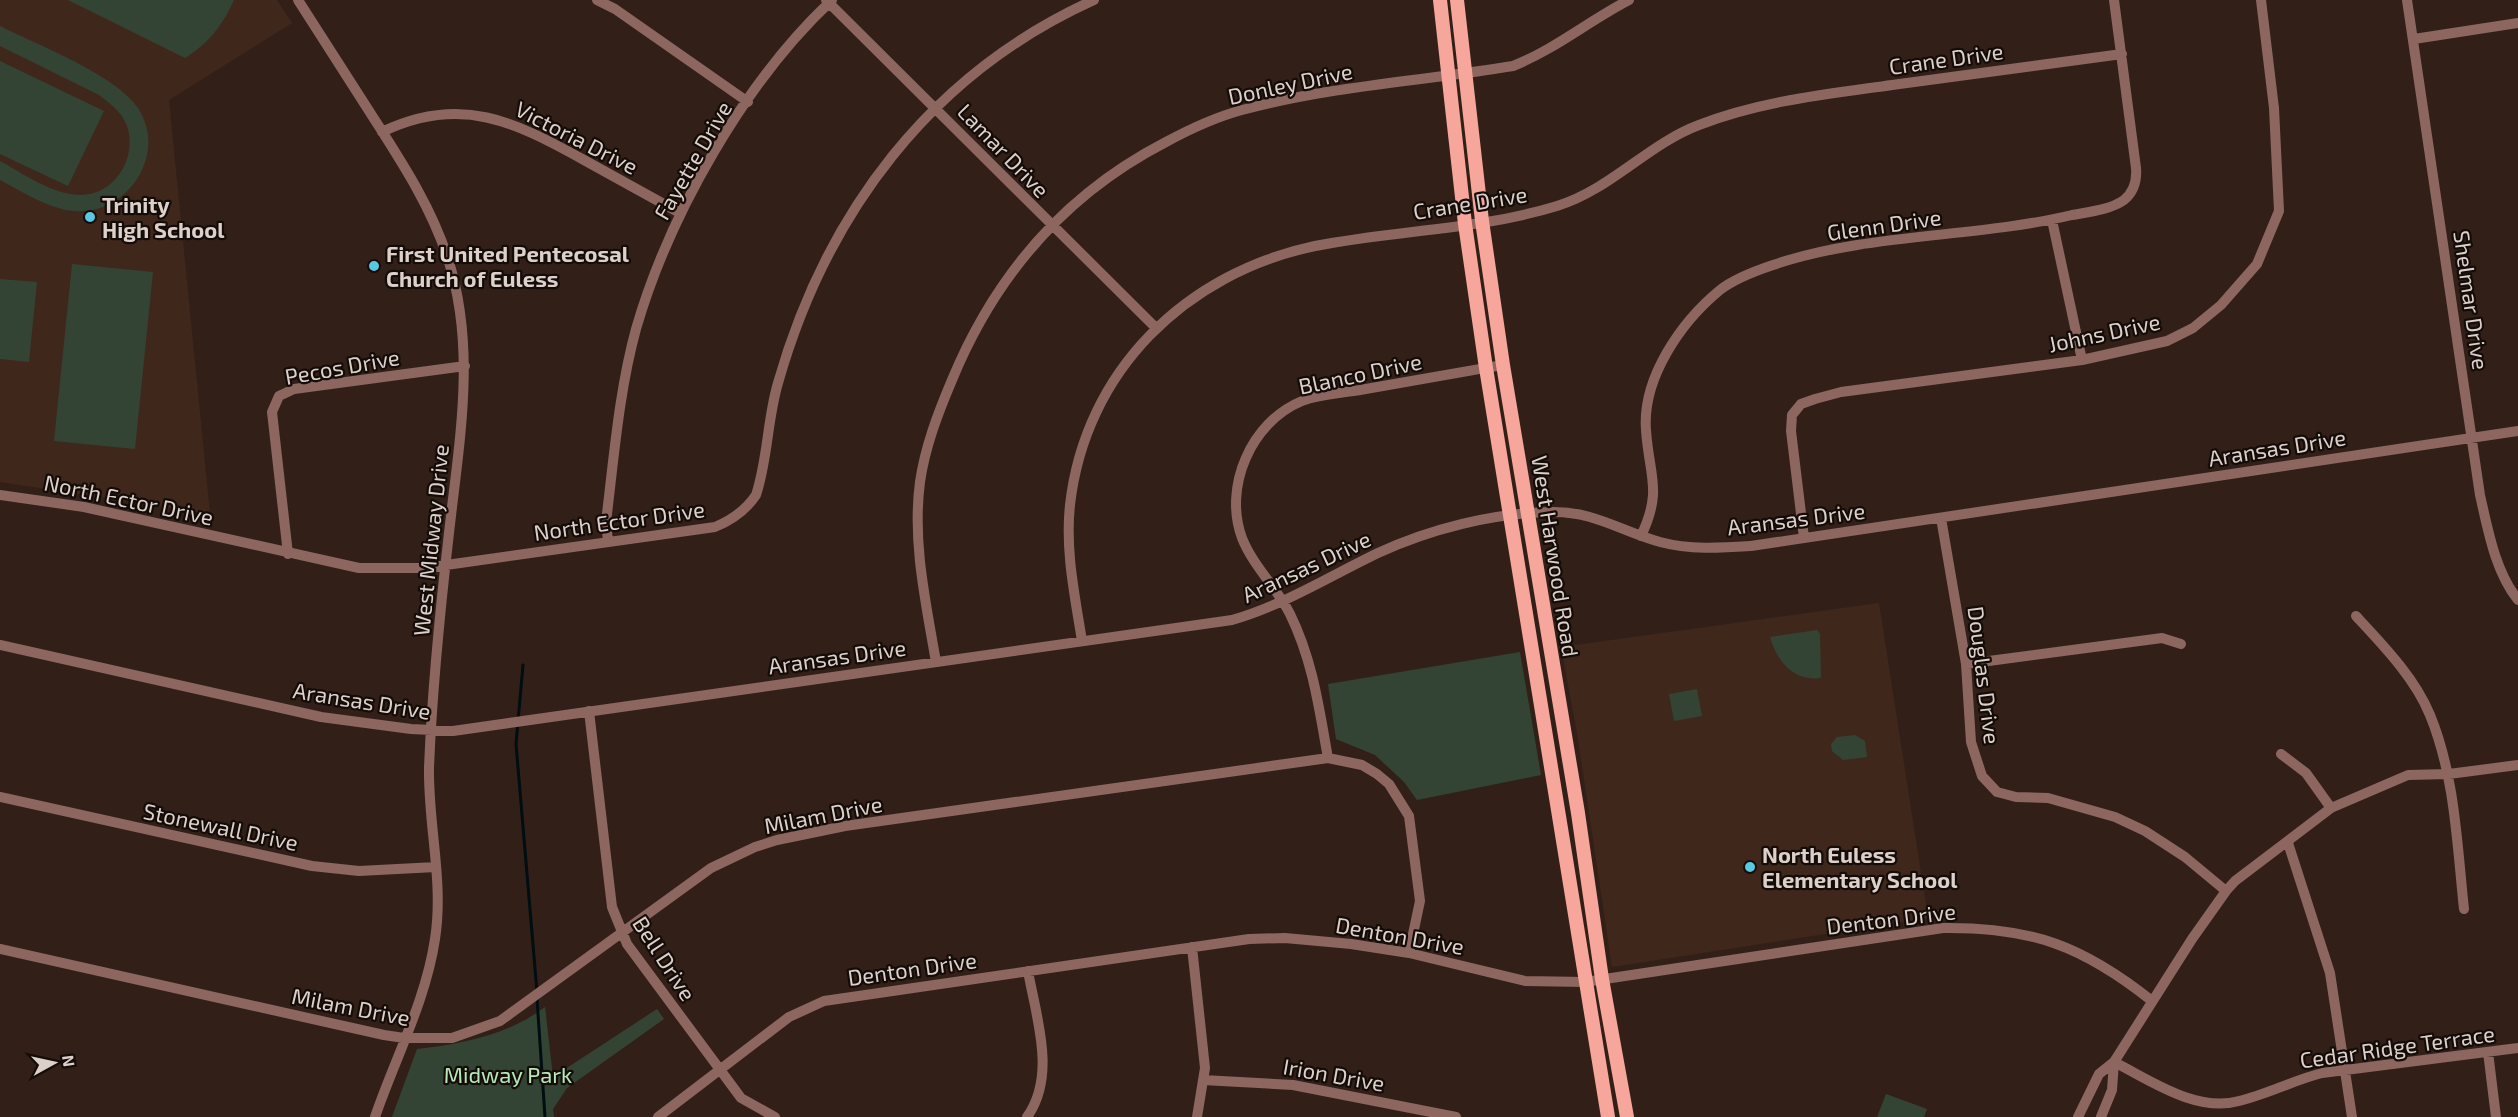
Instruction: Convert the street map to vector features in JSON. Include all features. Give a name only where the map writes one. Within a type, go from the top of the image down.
[{"type":"main road","name":"West Harwood Road","points":[[1440,0],[1465,224],[1486,368],[1608,1117]]},
{"type":"main road","name":"West Harwood Road","points":[[1457,0],[1482,221],[1503,365],[1529,514],[1602,979],[1627,1117]]},
{"type":"main road","points":[[1563,846],[1582,843]]},
{"type":"street","points":[[597,0],[615,9],[748,102]]},
{"type":"street","name":"North Ector Drive","points":[[0,495],[84,507],[359,568],[407,570],[715,527],[727,522],[750,505],[761,482],[777,386],[795,329],[826,254],[873,178],[935,107],[1016,43],[1094,0]]},
{"type":"street","name":"Donley Drive","points":[[936,662],[918,538],[920,483],[928,444],[941,406],[979,320],[1029,247],[1074,202],[1129,161],[1204,124],[1240,110],[1298,97],[1513,66],[1532,58],[1596,17],[1629,0]]},
{"type":"street","name":"Glenn Drive","points":[[1641,536],[1652,512],[1655,493],[1646,428],[1650,392],[1674,341],[1684,326],[1720,290],[1751,274],[1800,257],[2052,220],[2109,207],[2124,200],[2137,183],[2114,0]]},
{"type":"street","name":"Johns Drive","points":[[1804,538],[1791,431],[1792,415],[1801,404],[1841,392],[2082,360],[2167,341],[2193,328],[2222,305],[2257,264],[2279,211],[2274,108],[2260,0]]},
{"type":"street","name":"Shelmar Drive","points":[[2407,0],[2480,495],[2491,541],[2502,571],[2518,600]]},
{"type":"street","name":"Fayette Drive","points":[[608,541],[606,522],[618,420],[636,329],[659,262],[680,213],[707,163],[771,70],[829,1]]},
{"type":"street","name":"Lamar Drive","points":[[829,1],[1051,226],[1155,327]]},
{"type":"street","name":"West Midway Drive","points":[[303,2],[417,185],[448,260],[461,316],[465,366],[464,402],[445,565],[431,731],[429,772],[436,867],[435,938],[423,986],[375,1117]]},
{"type":"street","points":[[2414,39],[2518,23]]},
{"type":"street","name":"Crane Drive","points":[[1082,641],[1070,559],[1069,531],[1071,502],[1086,440],[1117,376],[1155,327],[1212,284],[1259,261],[1316,246],[1465,224],[1546,209],[1576,199],[1662,144],[1698,125],[1765,105],[2122,54]]},
{"type":"street","name":"Victoria Drive","points":[[382,132],[399,124],[441,114],[488,117],[506,121],[532,132],[680,213]]},
{"type":"street","points":[[2052,220],[2082,360]]},
{"type":"street","name":"Blanco Drive","points":[[1328,758],[1314,676],[1307,650],[1289,611],[1242,538],[1235,503],[1242,467],[1269,425],[1305,400],[1503,365]]},
{"type":"street","name":"Pecos Drive","points":[[288,554],[272,412],[279,396],[294,389],[465,366]]},
{"type":"street","name":"Aransas Drive","points":[[0,645],[321,717],[431,731],[453,731],[1233,620],[1281,601],[1401,543],[1460,525],[1529,514],[1581,514],[1600,518],[1641,536],[1688,548],[1751,546],[2518,431]]},
{"type":"street","name":"Douglas Drive","points":[[1941,518],[1966,664],[1971,742],[1982,776],[1998,792],[2016,797],[2048,798],[2115,817],[2145,831],[2185,857],[2226,891]]},
{"type":"street","points":[[2356,616],[2409,680],[2430,714],[2449,774],[2464,909]]},
{"type":"street","points":[[1966,664],[2162,638],[2181,644]]},
{"type":"street","name":"Bell Drive","points":[[589,711],[612,907],[627,944],[741,1098],[775,1117]]},
{"type":"street","points":[[2281,754],[2306,773],[2331,808]]},
{"type":"street","name":"Milam Drive","points":[[0,949],[404,1038],[452,1038],[500,1021],[711,868],[755,847],[777,840],[845,826],[1328,758],[1362,765],[1377,774],[1389,784],[1409,816],[1420,901],[1409,953]]},
{"type":"street","points":[[2078,1117],[2099,1074],[2114,1062],[2152,1000],[2235,881],[2288,843],[2331,808],[2408,775],[2449,774],[2518,765]]},
{"type":"street","name":"Stonewall Drive","points":[[0,797],[312,866],[359,871],[436,867]]},
{"type":"street","points":[[2288,843],[2330,973],[2352,1117]]},
{"type":"street","name":"Denton Drive","points":[[658,1117],[789,1017],[824,1001],[1249,939],[1285,938],[1351,944],[1409,953],[1525,981],[1585,982],[1943,928],[1986,928],[2030,936],[2086,956],[2114,971],[2152,1000]]},
{"type":"street","points":[[1192,947],[1205,1068],[1197,1117]]},
{"type":"street","points":[[1027,1117],[1034,1106],[1042,1075],[1042,1051],[1028,971]]},
{"type":"street","name":"Cedar Ridge Terrace","points":[[2114,1062],[2177,1094],[2223,1103],[2238,1102],[2294,1080],[2344,1070],[2518,1048]]},
{"type":"street","points":[[2488,1052],[2496,1117]]},
{"type":"street","points":[[2102,1117],[2112,1090],[2114,1062]]},
{"type":"street","name":"Irion Drive","points":[[1203,1080],[1293,1085],[1456,1117]]},
{"type":"shaded area","name":"Trinity High School","points":[[0,0],[277,0],[292,23],[169,100],[210,514],[0,482]]},
{"type":"shaded area","points":[[1879,603],[1928,918],[1612,967],[1577,733],[1561,647]]},
{"type":"green space","points":[[68,0],[234,0],[214,33],[185,58]]},
{"type":"green space","points":[[0,26],[90,70],[134,103],[144,120],[148,137],[147,155],[132,186],[119,198],[103,207],[74,211],[52,206],[0,180],[0,161],[60,192],[81,195],[93,193],[103,189],[120,174],[129,152],[130,141],[128,129],[120,114],[99,95],[0,46]]},
{"type":"green space","points":[[0,61],[104,111],[68,186],[0,154]]},
{"type":"green space","points":[[72,264],[153,272],[135,449],[54,441]]},
{"type":"green space","points":[[0,279],[37,282],[29,362],[0,359]]},
{"type":"green space","points":[[1817,630],[1820,634],[1821,678],[1802,677],[1782,662],[1770,637]]},
{"type":"green space","points":[[1520,652],[1541,775],[1417,800],[1404,782],[1375,755],[1336,739],[1328,684]]},
{"type":"green space","points":[[1697,689],[1702,716],[1674,721],[1669,694]]},
{"type":"green space","points":[[1855,735],[1865,741],[1867,757],[1843,760],[1832,751],[1831,744],[1837,737]]},
{"type":"green space","name":"Midway Park","points":[[545,1007],[553,1077],[657,1009],[664,1019],[567,1088],[553,1109],[554,1117],[392,1117],[417,1049],[484,1037],[516,1025]]},
{"type":"green space","points":[[1886,1094],[1927,1109],[1924,1117],[1877,1117]]},
{"type":"waterway","points":[[523,665],[516,744],[537,992]]},
{"type":"waterway","points":[[537,999],[545,1117]]},
{"type":"place","name":"Trinity High School","points":[[90,217]]},
{"type":"place","name":"First United Pentecosal Church of Euless","points":[[374,266]]},
{"type":"place","name":"North Euless Elementary School","points":[[1750,867]]}]
